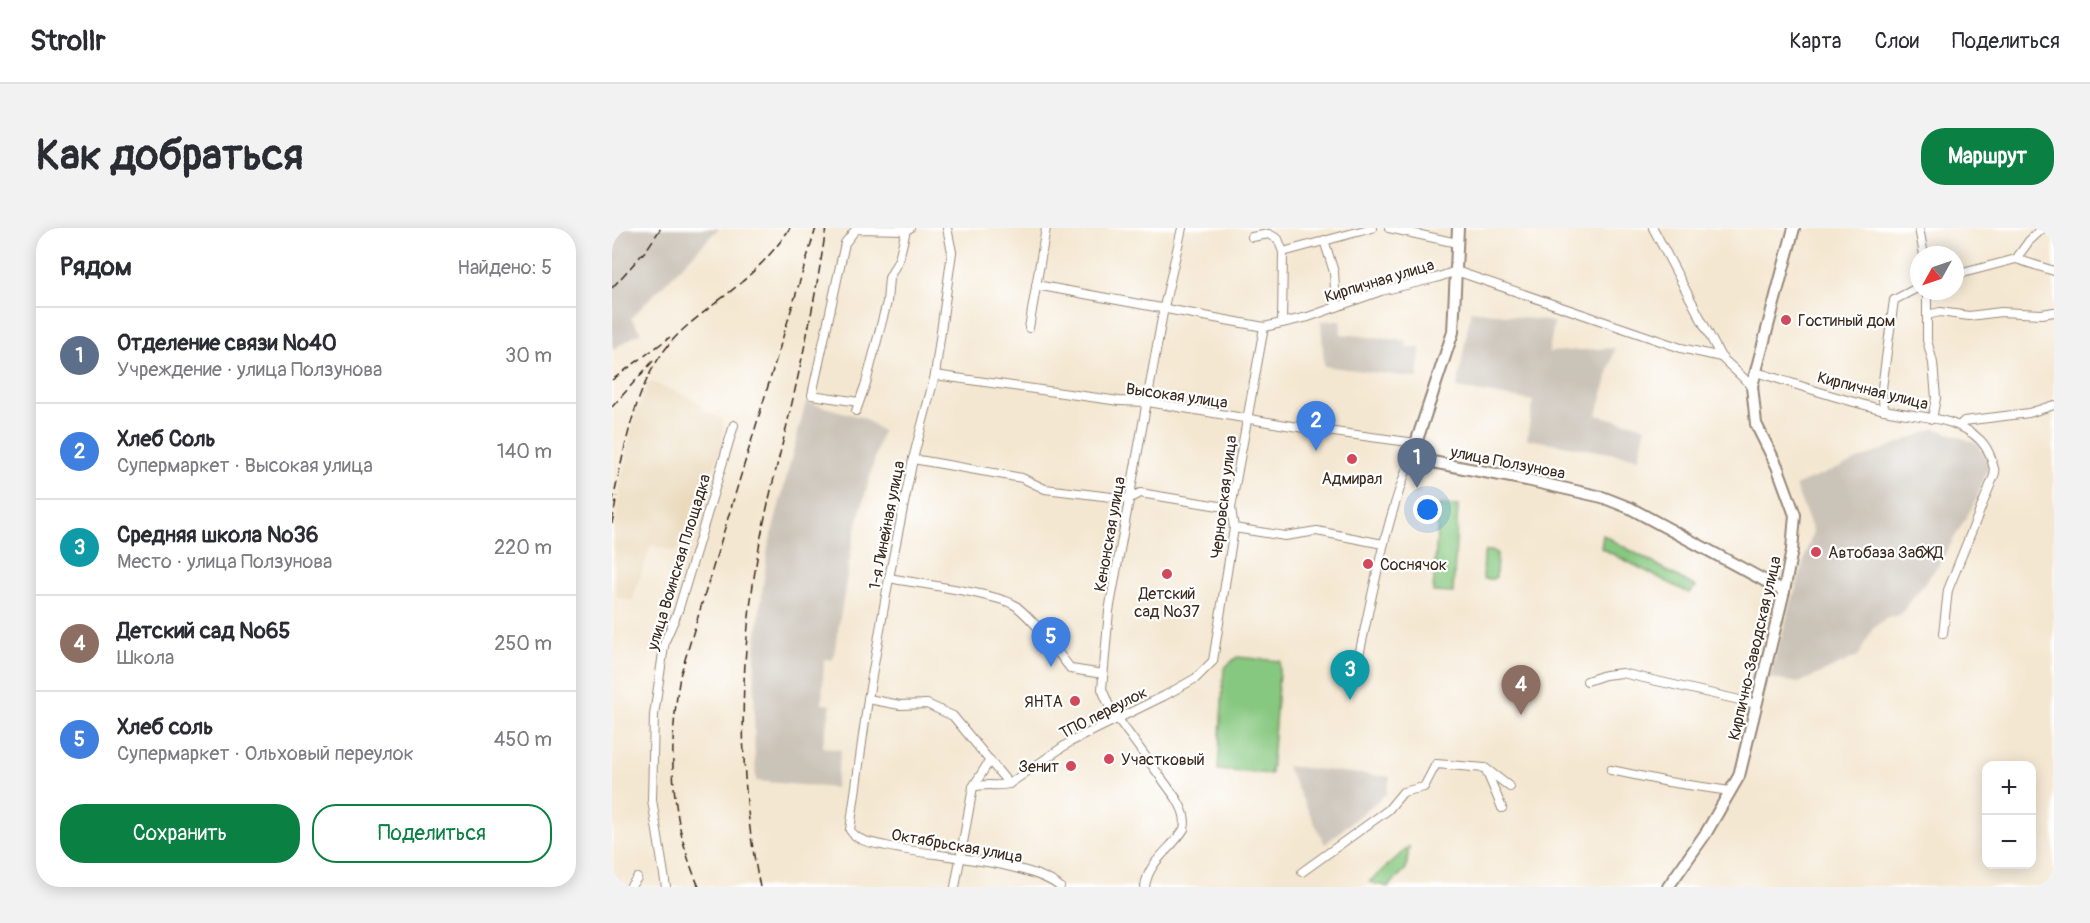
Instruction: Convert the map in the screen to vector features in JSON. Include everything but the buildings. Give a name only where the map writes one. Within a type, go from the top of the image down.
[{"type":"street","name":"1-я Линейная улица","points":[[850,830],[868,699],[890,578],[913,459],[935,375],[952,252],[947,228]]},
{"type":"street","points":[[1029,328],[1046,228]]},
{"type":"street","name":"Кенонская улица","points":[[1145,887],[1146,876],[1155,861],[1181,833],[1185,823],[1184,814],[1176,798],[1117,719],[1103,695],[1103,674],[1108,611],[1164,307],[1182,228]]},
{"type":"street","points":[[1283,252],[1360,229],[1372,228]]},
{"type":"street","points":[[1389,228],[1457,243]]},
{"type":"street","points":[[1358,660],[1394,503],[1453,332],[1458,228]]},
{"type":"street","points":[[1653,228],[1721,357],[1752,386]]},
{"type":"street","name":"Кирпично-Заводская улица","points":[[1668,887],[1706,833],[1738,776],[1792,550],[1795,515],[1777,466],[1756,424],[1752,386],[1794,228]]},
{"type":"street","points":[[1919,228],[1922,246]]},
{"type":"street","points":[[2016,259],[2029,241],[2043,228]]},
{"type":"street","points":[[2049,228],[2054,229]]},
{"type":"street","points":[[856,411],[866,383],[887,302],[889,278],[899,259],[908,229],[856,229],[845,243],[812,395],[859,402]]},
{"type":"street","points":[[1252,237],[1269,234],[1278,238],[1283,252],[1282,323]]},
{"type":"street","points":[[1324,240],[1334,272],[1336,307]]},
{"type":"street","points":[[1964,273],[2016,259],[2054,271]]},
{"type":"street","name":"Кирпичная улица","points":[[1036,285],[1264,327],[1456,271],[1681,348],[1721,357]]},
{"type":"street","points":[[1884,410],[1882,388],[1894,300],[1910,291]]},
{"type":"street","points":[[1927,300],[1927,340],[1933,363],[1936,398],[1932,418]]},
{"type":"street","points":[[1927,315],[1940,312],[1969,316],[2001,312],[2042,314],[2054,312]]},
{"type":"street","name":"Черновская улица","points":[[1216,636],[1234,528],[1232,508],[1246,418],[1264,327]]},
{"type":"street","name":"Кирпичная улица","points":[[1756,372],[1884,410],[1932,418],[1959,426],[1979,439],[1991,456],[1995,472],[1948,590],[1943,633]]},
{"type":"street","name":"Высокая улица","points":[[935,375],[1119,401],[1148,402],[1304,428],[1416,443]]},
{"type":"street","points":[[1959,426],[1964,421],[2029,413],[2054,405]]},
{"type":"street","name":"улица Воинская Площадка","points":[[666,887],[652,800],[654,715],[663,653],[665,641],[678,611],[734,424]]},
{"type":"street","name":"улица Ползунова","points":[[1411,458],[1602,497],[1630,508],[1784,591]]},
{"type":"street","points":[[913,459],[1022,478],[1045,489],[1128,499],[1140,492],[1232,508]]},
{"type":"street","points":[[1234,528],[1285,536],[1317,531],[1383,544]]},
{"type":"street","points":[[890,578],[990,597],[1014,604],[1034,624],[1071,669],[1103,674]]},
{"type":"street","name":"ТПО переулок","points":[[1009,784],[1070,742],[1196,678],[1214,661],[1216,636]]},
{"type":"street","points":[[1587,681],[1605,675],[1622,673],[1757,704]]},
{"type":"street","points":[[868,699],[900,705],[927,704],[953,716],[1009,784],[996,788],[983,784],[974,788]]},
{"type":"street","points":[[955,887],[974,788],[990,760]]},
{"type":"street","points":[[1302,872],[1388,810],[1402,792],[1424,787],[1436,764],[1485,768],[1510,787]]},
{"type":"street","points":[[1485,768],[1502,808]]},
{"type":"street","points":[[1611,770],[1668,782],[1730,791]]},
{"type":"street","name":"Октябрьская улица","points":[[850,830],[860,840],[910,852],[1028,871],[1060,887]]},
{"type":"street","points":[[630,887],[637,878]]},
{"type":"shaded area","points":[[612,228],[719,228],[631,318],[641,332],[612,350]]},
{"type":"shaded area","points":[[1471,310],[1554,322],[1549,352],[1615,348],[1597,415],[1646,427],[1639,458],[1527,439],[1533,401],[1457,388]]},
{"type":"shaded area","points":[[1340,320],[1341,334],[1407,341],[1406,347],[1420,348],[1418,378],[1324,366],[1321,321]]},
{"type":"shaded area","points":[[651,382],[696,400],[705,411],[723,419],[723,445],[713,470],[708,469],[677,552],[651,545],[632,601],[617,598],[613,535],[632,427],[640,401]]},
{"type":"shaded area","points":[[806,402],[864,418],[882,431],[853,540],[833,660],[824,659],[822,704],[831,705],[822,747],[841,750],[835,788],[756,781],[755,647],[768,548]]},
{"type":"shaded area","points":[[1935,428],[1978,444],[1989,465],[1976,500],[1940,563],[1900,615],[1887,618],[1873,628],[1858,656],[1799,683],[1769,678],[1813,531],[1795,486]]},
{"type":"shaded area","points":[[1286,766],[1390,777],[1386,794],[1325,844]]},
{"type":"green space","points":[[1439,505],[1458,506],[1453,593],[1433,592]]},
{"type":"green space","points":[[1603,535],[1696,587],[1689,593],[1601,548]]},
{"type":"green space","points":[[1486,551],[1494,551],[1497,554],[1496,577],[1492,579],[1483,577]]},
{"type":"green space","points":[[1237,657],[1280,661],[1271,774],[1218,770],[1224,668]]},
{"type":"green space","points":[[1409,847],[1406,869],[1388,887],[1369,882]]},
{"type":"railway","points":[[612,288],[647,249],[661,228]]},
{"type":"railway","points":[[718,301],[757,268],[790,228]]},
{"type":"railway","points":[[699,887],[682,835],[674,783],[674,730],[680,676],[816,228]]},
{"type":"railway","points":[[760,887],[748,809],[743,729],[750,610],[761,536],[802,356],[826,228]]},
{"type":"railway","points":[[612,504],[631,422],[645,383],[655,364],[679,333],[723,297]]},
{"type":"railway","points":[[612,380],[670,337]]},
{"type":"railway","points":[[612,407],[653,361]]},
{"type":"railway","points":[[612,523],[617,496]]},
{"type":"place","name":"Гостиный дом","points":[[1786,320]]},
{"type":"place","name":"Хлеб Соль","points":[[1316,451]]},
{"type":"place","name":"Адмирал","points":[[1352,459]]},
{"type":"place","name":"Отделение связи №40","points":[[1417,488]]},
{"type":"place","name":"Автобаза ЗабЖД","points":[[1816,552]]},
{"type":"place","name":"Соснячок","points":[[1368,564]]},
{"type":"place","name":"Детский сад №37","points":[[1167,574]]},
{"type":"place","name":"Хлеб соль","points":[[1051,667]]},
{"type":"place","name":"Средняя школа №36","points":[[1350,700]]},
{"type":"place","name":"ЯНТА","points":[[1075,701]]},
{"type":"place","name":"Детский сад №65","points":[[1521,715]]},
{"type":"place","name":"Участковый","points":[[1109,759]]},
{"type":"place","name":"Зенит","points":[[1071,766]]}]
